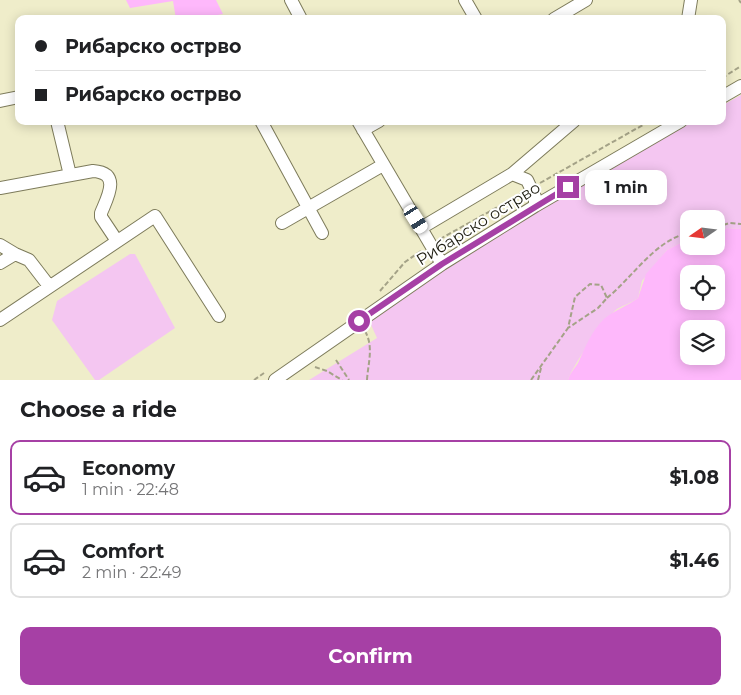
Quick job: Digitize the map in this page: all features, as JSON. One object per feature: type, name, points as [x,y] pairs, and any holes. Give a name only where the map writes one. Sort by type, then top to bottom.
[{"type":"street","points":[[291,0],[299,15]]},
{"type":"street","points":[[465,0],[474,15]]},
{"type":"street","points":[[561,15],[586,0]]},
{"type":"street","points":[[689,15],[691,0]]},
{"type":"street","points":[[726,95],[741,86]]},
{"type":"street","points":[[0,101],[15,98]]},
{"type":"street","points":[[58,125],[70,175]]},
{"type":"street","points":[[263,125],[322,233]]},
{"type":"street","points":[[421,228],[512,174],[569,125]]},
{"type":"street","name":"Рибарско острво","points":[[274,380],[442,264],[535,206],[674,125]]},
{"type":"street","points":[[360,126],[442,264]]},
{"type":"street","points":[[282,223],[383,165]]},
{"type":"street","points":[[0,188],[101,171],[106,175],[111,185],[111,191],[101,217],[117,240]]},
{"type":"street","points":[[512,174],[527,180],[535,197],[535,206]]},
{"type":"street","points":[[0,320],[155,216],[219,316]]},
{"type":"street","points":[[0,245],[29,260],[49,286]]},
{"type":"street","points":[[0,263],[15,254]]},
{"type":"path","points":[[726,75],[741,66]]},
{"type":"path","points":[[725,224],[741,224]]},
{"type":"path","points":[[568,328],[598,308],[663,243],[680,236]]},
{"type":"path","points":[[531,380],[568,328],[575,297],[590,284],[601,285],[607,298]]},
{"type":"path","points":[[359,321],[368,338],[370,353],[368,380]]},
{"type":"path","points":[[336,360],[349,380]]},
{"type":"path","points":[[296,365],[314,367],[342,380]]},
{"type":"path","points":[[538,380],[542,367]]},
{"type":"shaded area","points":[[126,0],[216,0],[223,14],[175,15],[173,1],[130,8]]},
{"type":"shaded area","points":[[741,95],[741,229],[725,229],[725,210],[680,210],[680,243],[667,250],[642,281],[638,298],[617,309],[605,322],[582,353],[568,380],[309,380],[377,338],[367,316],[514,223],[687,125],[726,125],[726,103]]},
{"type":"shaded area","points":[[725,229],[741,229],[741,380],[568,380],[596,328],[608,316],[638,298],[646,274],[667,250],[680,243],[680,255],[725,255]]},
{"type":"shaded area","points":[[130,254],[135,254],[175,328],[99,380],[95,380],[52,320],[57,301]]},
{"type":"route","points":[[359,321],[442,264],[568,187]]}]
